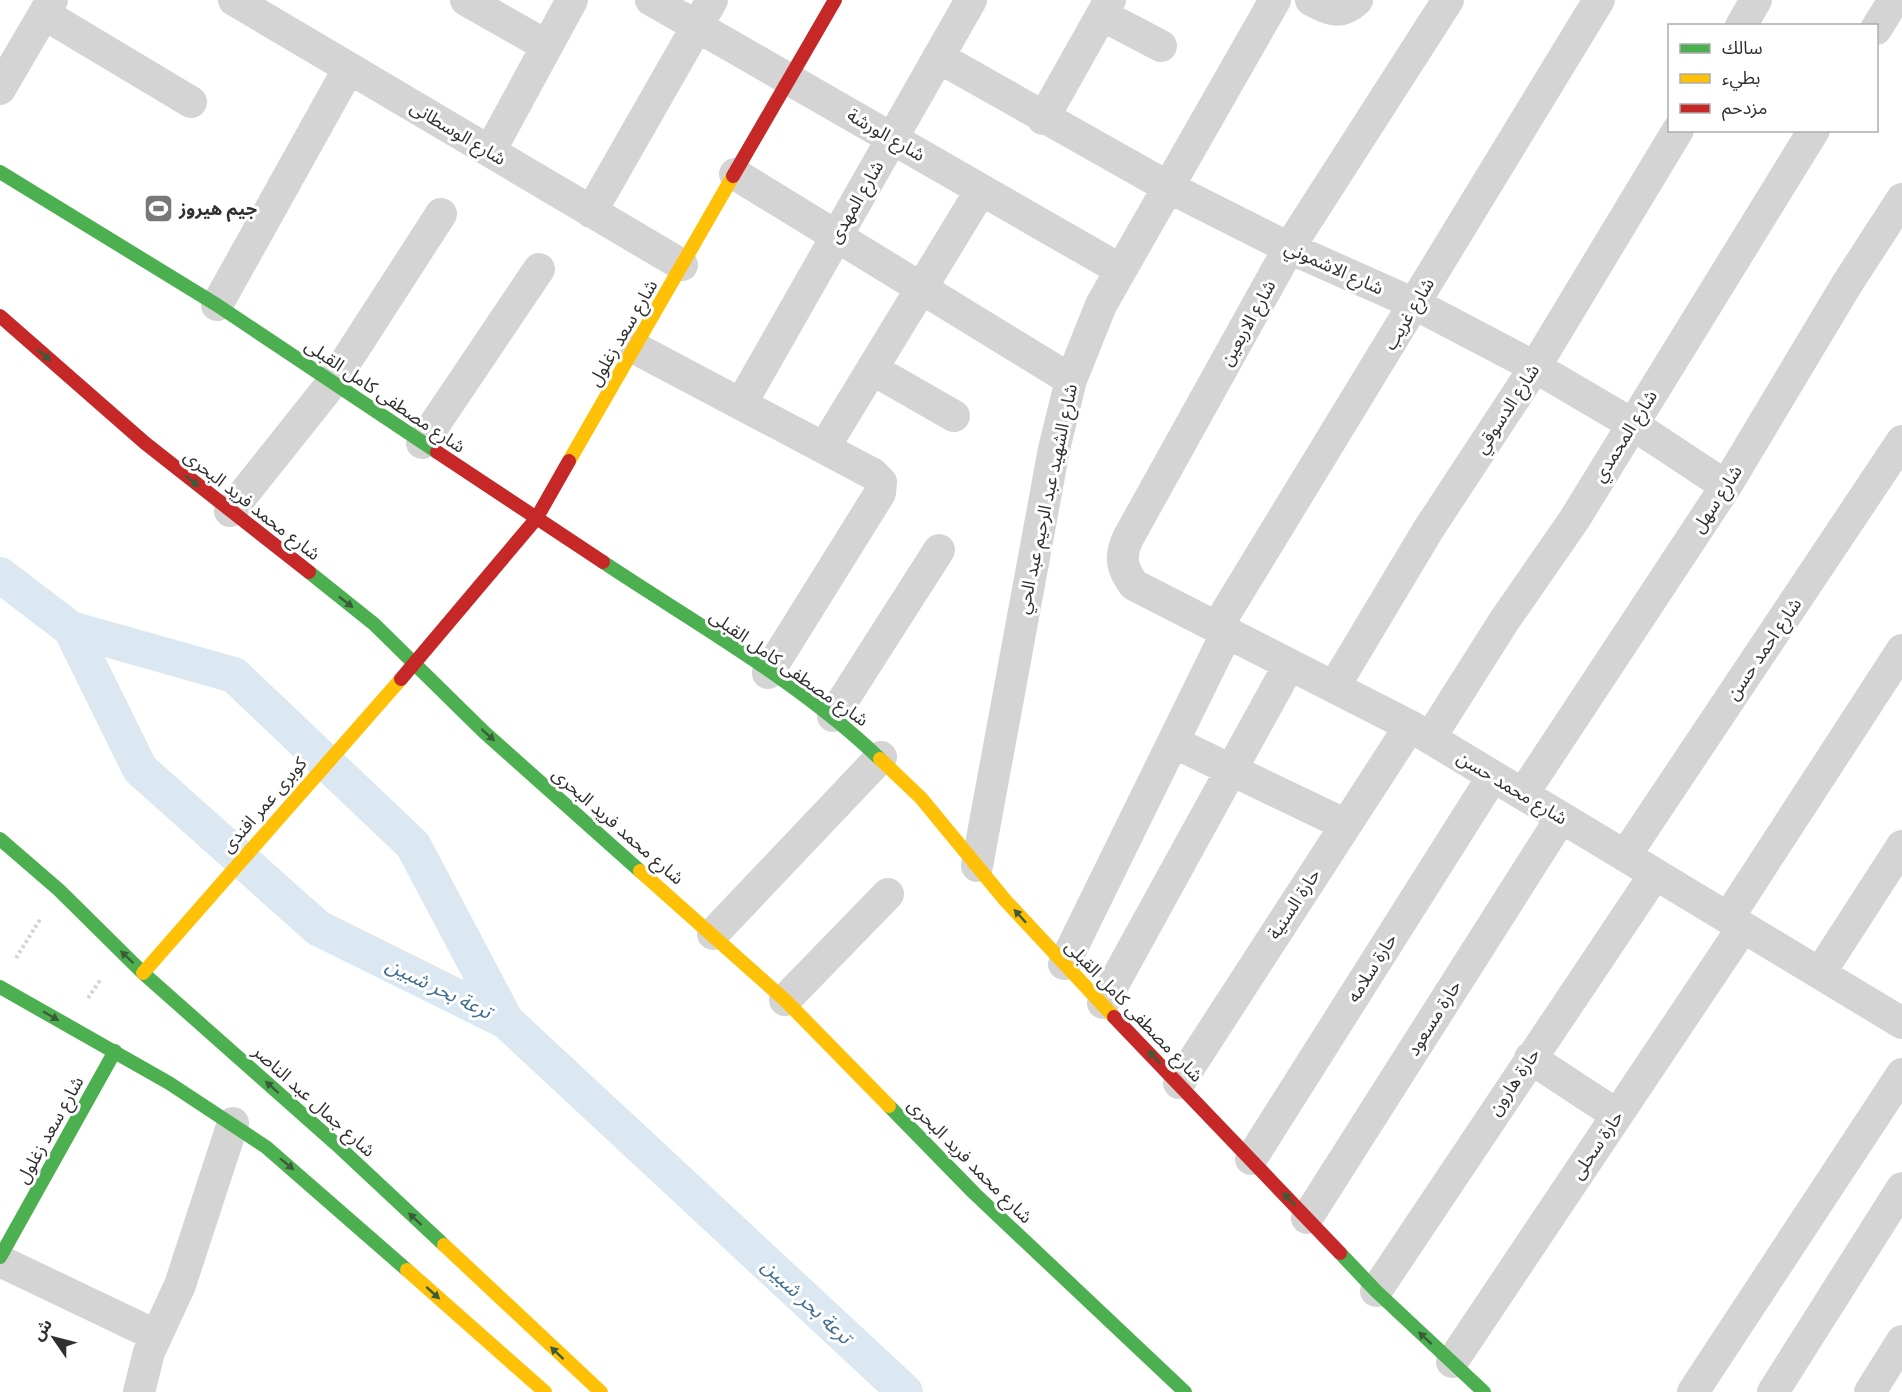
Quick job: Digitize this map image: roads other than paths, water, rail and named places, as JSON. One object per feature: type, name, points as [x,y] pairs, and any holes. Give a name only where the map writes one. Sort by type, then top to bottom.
[{"type":"main road","name":"شارع سعد زغلول","points":[[414,664],[536,519],[835,0]]},
{"type":"main road","name":"شارع مصطفى كامل القبلى","points":[[0,172],[217,304],[833,717],[881,758],[921,798],[977,866],[1064,964],[1376,1291],[1484,1392]]},
{"type":"main road","name":"شارع محمد فريد البحرى","points":[[0,316],[145,443],[374,624],[484,732],[785,1000],[975,1194],[1185,1392]]},
{"type":"main road","name":"كوبرى عمر افندى","points":[[143,973],[414,664]]},
{"type":"main road","name":"شارع جمال عبد الناصر","points":[[0,839],[59,890],[143,973],[336,1144],[601,1392]]},
{"type":"main road","points":[[0,987],[115,1051],[233,1123],[307,1181],[545,1392]]},
{"type":"main road","name":"شارع سعد زغلول","points":[[0,1259],[115,1051]]},
{"type":"street","name":"شارع الوسطانى","points":[[234,0],[682,265]]},
{"type":"street","points":[[466,0],[547,46]]},
{"type":"street","points":[[490,151],[572,0]]},
{"type":"street","name":"شارع الورشة","points":[[651,0],[1121,270]]},
{"type":"street","points":[[591,212],[712,0]]},
{"type":"street","name":"شارع المهدى","points":[[741,404],[971,0]]},
{"type":"street","name":"شارع الشهيد عبد الرحيم عبد الحي","points":[[977,866],[1054,449],[1071,380],[1101,305],[1275,0]]},
{"type":"street","points":[[1311,0],[1336,12],[1346,10],[1357,0]]},
{"type":"street","name":"شارع الاربعين","points":[[1122,563],[1122,550],[1128,538],[1289,248],[1448,0]]},
{"type":"street","name":"شارع غريب","points":[[1064,964],[1173,742],[1222,629],[1599,0]]},
{"type":"street","points":[[1742,24],[1756,0]]},
{"type":"street","points":[[1878,25],[1894,0]]},
{"type":"street","points":[[0,89],[48,7],[191,102]]},
{"type":"street","points":[[1043,119],[1106,7],[1161,46]]},
{"type":"street","name":"شارع الاشموني","points":[[938,57],[1043,119],[1168,187],[1289,248],[1415,304],[1535,367],[1632,424],[1726,486]]},
{"type":"street","points":[[217,304],[349,68]]},
{"type":"street","name":"شارع الدسوقي","points":[[1334,687],[1428,530],[1535,367],[1677,132]]},
{"type":"street","name":"شارع المحمدي","points":[[1420,732],[1504,621],[1574,520],[1813,132]]},
{"type":"street","points":[[735,174],[1071,380]]},
{"type":"street","points":[[824,448],[981,190]]},
{"type":"street","name":"شارع سهل","points":[[1523,794],[1726,486],[1847,284],[1902,199]]},
{"type":"street","points":[[230,511],[332,383],[441,214]]},
{"type":"street","points":[[422,443],[539,269]]},
{"type":"street","points":[[635,348],[878,477],[881,482],[880,493],[768,673]]},
{"type":"street","points":[[872,369],[954,417]]},
{"type":"street","name":"شارع احمد حسن","points":[[1625,856],[1902,441]]},
{"type":"street","points":[[833,717],[939,550]]},
{"type":"street","name":"شارع محمد حسن","points":[[1122,563],[1126,575],[1134,585],[1420,732],[1902,1023]]},
{"type":"street","name":"حارة سحلى","points":[[1452,1362],[1617,1115],[1902,650]]},
{"type":"street","points":[[1103,1003],[1289,665]]},
{"type":"street","name":"حارة السنية","points":[[1179,1083],[1346,825],[1420,732]]},
{"type":"street","points":[[1173,742],[1346,825]]},
{"type":"street","points":[[713,934],[881,758]]},
{"type":"street","name":"حارة سلامه","points":[[1251,1159],[1493,776]]},
{"type":"street","name":"حارة مسعود","points":[[1307,1218],[1561,818]]},
{"type":"street","points":[[1820,973],[1902,846]]},
{"type":"street","name":"حارة هارون","points":[[1376,1291],[1655,874]]},
{"type":"street","points":[[785,1000],[888,894]]},
{"type":"street","points":[[1530,1058],[1617,1115]]},
{"type":"street","points":[[1693,1392],[1902,1074]]},
{"type":"street","points":[[139,1392],[155,1335],[180,1285],[233,1123]]},
{"type":"street","points":[[1773,1392],[1902,1188]]},
{"type":"street","points":[[0,1259],[155,1335]]},
{"type":"street","points":[[1870,1392],[1902,1341]]},
{"type":"waterway","name":"ترعة بحر شبين","points":[[0,575],[71,629],[140,769],[318,928],[506,1021],[905,1392]]},
{"type":"waterway","points":[[71,629],[234,675],[413,845],[506,1021]]},
{"type":"place","name":"جيم هيروز","points":[[158,209]]}]
